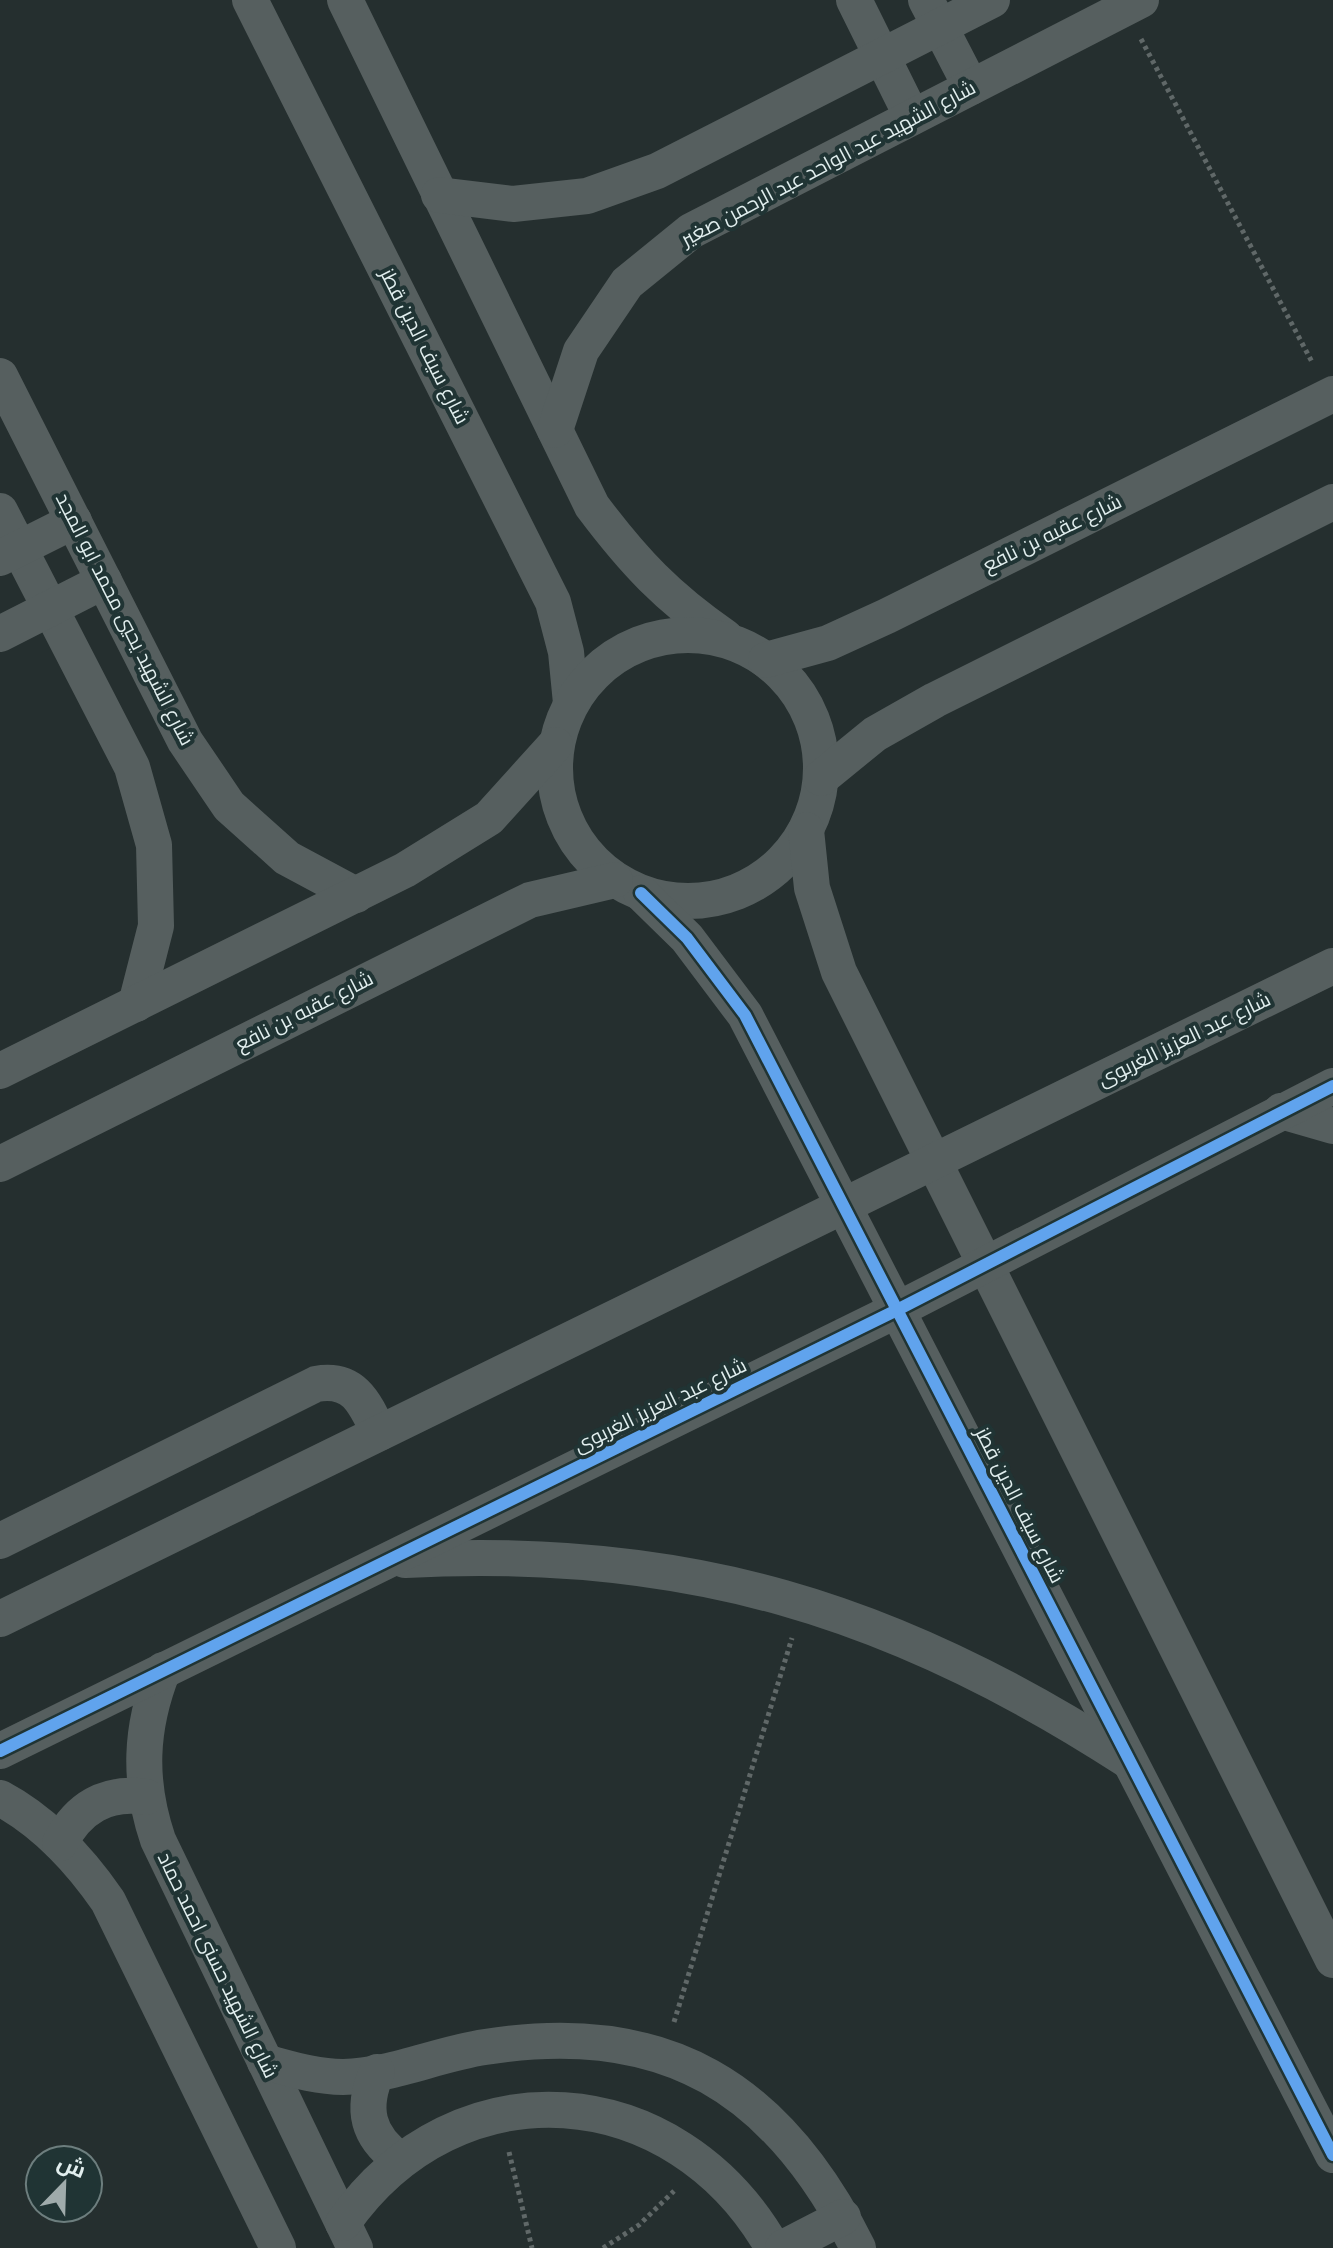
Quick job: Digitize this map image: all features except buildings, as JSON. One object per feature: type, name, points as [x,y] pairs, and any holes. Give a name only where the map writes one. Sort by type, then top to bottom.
[{"type":"street","name":"شارع سيف الدين قطز","points":[[250,0],[553,602],[566,652],[571,703]]},
{"type":"street","points":[[345,0],[592,506],[632,559],[678,605],[733,643],[766,660],[798,693],[817,733],[821,778],[816,805],[806,830],[783,861],[753,884],[717,898],[678,901],[628,887],[578,844],[557,797],[555,745]]},
{"type":"street","points":[[854,0],[912,117]]},
{"type":"street","points":[[439,195],[513,204],[587,196],[657,171],[882,56],[933,13],[992,0]]},
{"type":"street","name":"شارع الشهيد عبد الواحد عبد الرحمن صغير","points":[[555,430],[581,351],[627,283],[691,231],[1133,4]]},
{"type":"street","points":[[933,13],[971,87]]},
{"type":"street","name":"شارع الشهيد يحيي محمد ابو المجد","points":[[0,376],[185,741],[229,806],[287,858],[356,895]]},
{"type":"street","name":"شارع عقبه بن نافع","points":[[766,660],[828,643],[887,616],[1331,394]]},
{"type":"street","points":[[821,778],[875,734],[935,700],[1333,502]]},
{"type":"street","points":[[0,511],[10,553],[50,608],[132,767],[154,845],[156,926],[136,1004]]},
{"type":"street","points":[[10,553],[74,521]]},
{"type":"street","points":[[0,634],[104,581]]},
{"type":"street","points":[[0,1071],[405,870],[489,818],[555,745],[571,703],[600,666],[640,643],[687,634],[733,643]]},
{"type":"street","points":[[806,830],[812,888],[828,945],[1333,1960]]},
{"type":"street","name":"شارع سيف الدين قطز","points":[[628,887],[694,947],[745,1015],[1333,2155]]},
{"type":"street","name":"شارع عقبه بن نافع","points":[[0,1164],[530,900],[628,887]]},
{"type":"street","name":"شارع عبد العزيز الغربوى","points":[[0,1619],[1333,966]]},
{"type":"street","name":"شارع عبد العزيز الغربوى","points":[[0,1751],[986,1266],[1333,1086]]},
{"type":"street","points":[[1281,1111],[1333,1126]]},
{"type":"street","points":[[0,1541],[316,1384],[329,1382],[354,1390],[364,1399],[379,1433]]},
{"type":"street","points":[[387,1561],[471,1557],[555,1559],[639,1567],[721,1581],[802,1602],[889,1632],[973,1669],[1053,1712],[1130,1762]]},
{"type":"street","name":"شارع الشهيد حسنى احمد حماد","points":[[163,1670],[145,1725],[142,1754],[146,1797],[158,1840],[349,2235]]},
{"type":"street","points":[[60,1843],[80,1814],[94,1804],[128,1795],[146,1797]]},
{"type":"street","points":[[0,1798],[60,1843],[108,1901],[278,2248]]},
{"type":"street","points":[[265,2062],[324,2076],[377,2072],[482,2047],[552,2040],[627,2046],[663,2055],[715,2078],[773,2123],[813,2171],[850,2233],[783,2248]]},
{"type":"street","points":[[377,2072],[368,2100],[371,2130],[383,2147],[399,2159]]},
{"type":"street","points":[[349,2235],[362,2196],[399,2159],[438,2135],[500,2114],[534,2109],[604,2115],[638,2125],[699,2159],[743,2201],[773,2248]]},
{"type":"path","points":[[1133,4],[1331,394]]},
{"type":"path","points":[[663,2055],[802,1602]]},
{"type":"path","points":[[500,2114],[532,2248]]},
{"type":"path","points":[[603,2248],[662,2205],[699,2159]]},
{"type":"cycle path","points":[[641,893],[687,938],[745,1015],[1333,2155]]},
{"type":"cycle path","points":[[0,1751],[897,1310],[1333,1086]]}]
